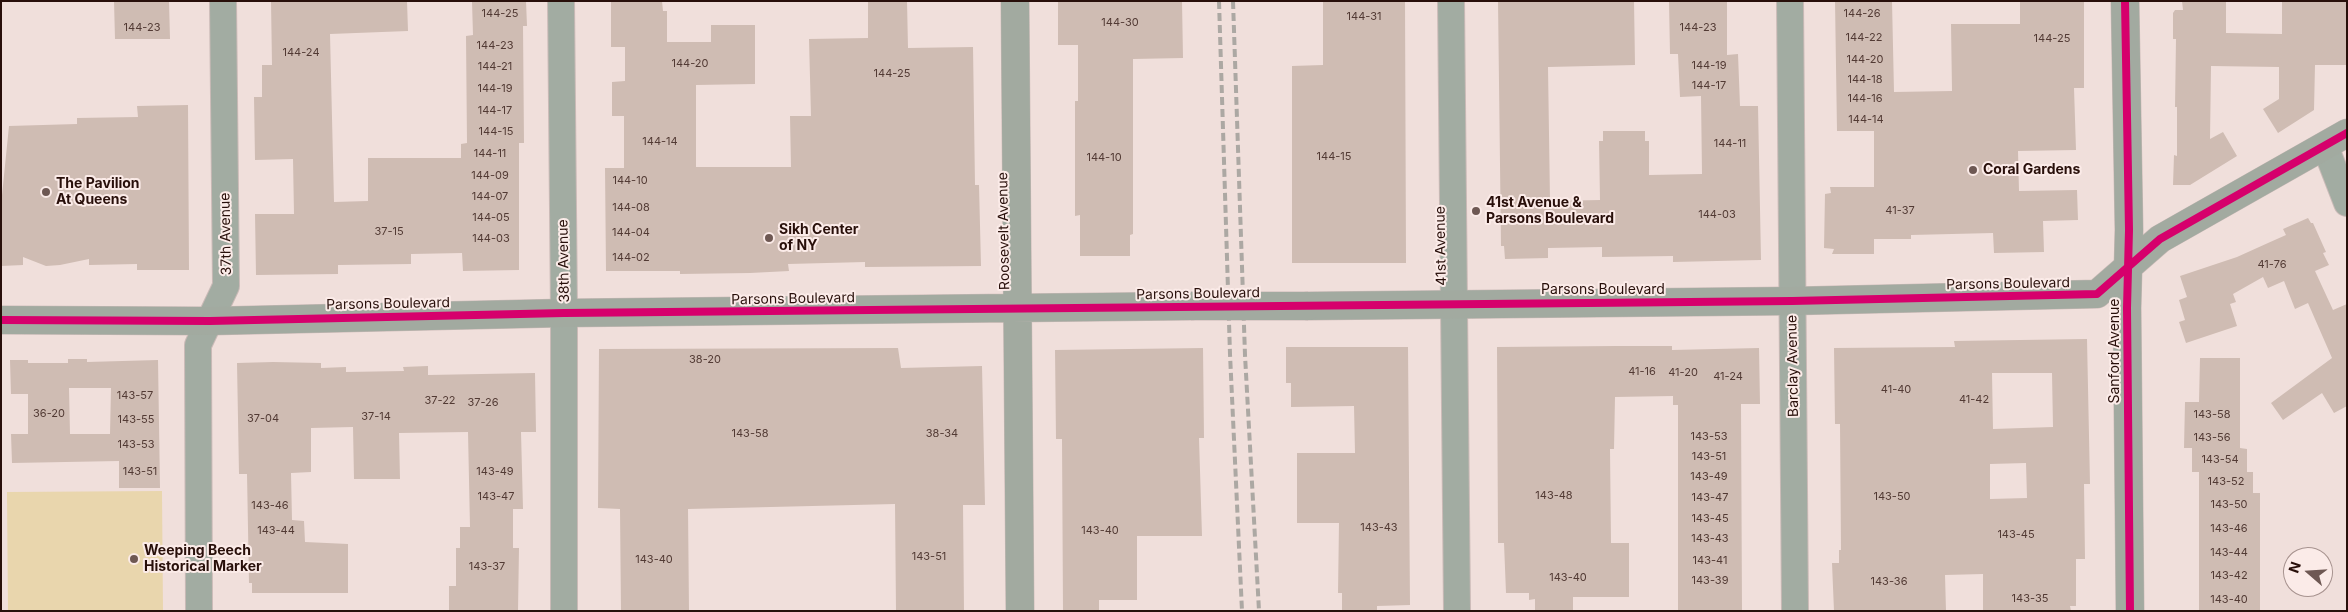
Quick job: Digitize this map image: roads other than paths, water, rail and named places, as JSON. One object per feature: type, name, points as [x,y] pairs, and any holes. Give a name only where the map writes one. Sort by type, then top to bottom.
[{"type":"street","name":"37th Avenue","points":[[199,611],[198,345],[226,286],[223,1]]},
{"type":"street","name":"38th Avenue","points":[[561,1],[564,611]]},
{"type":"street","name":"Roosevelt Avenue","points":[[1015,1],[1020,611]]},
{"type":"street","name":"41st Avenue","points":[[1451,1],[1457,611]]},
{"type":"street","name":"Barclay Avenue","points":[[1790,1],[1795,611]]},
{"type":"street","name":"Sanford Avenue","points":[[2124,1],[2130,611]]},
{"type":"street","name":"Parsons Boulevard","points":[[1,320],[210,321],[564,313],[1792,301],[2097,294],[2160,239],[2336,139]]},
{"type":"street","points":[[2336,139],[2347,203]]},
{"type":"railway","points":[[1219,1],[1230,354],[1242,611]]},
{"type":"railway","points":[[1233,1],[1245,355],[1259,611]]},
{"type":"place","name":"Coral Gardens","points":[[1973,170]]},
{"type":"place","name":"The Pavilion At Queens","points":[[46,192]]},
{"type":"place","name":"41st Avenue & Parsons Boulevard","points":[[1476,211]]},
{"type":"place","name":"Sikh Center of NY","points":[[769,238]]},
{"type":"place","name":"Weeping Beech Historical Marker","points":[[134,559]]}]
